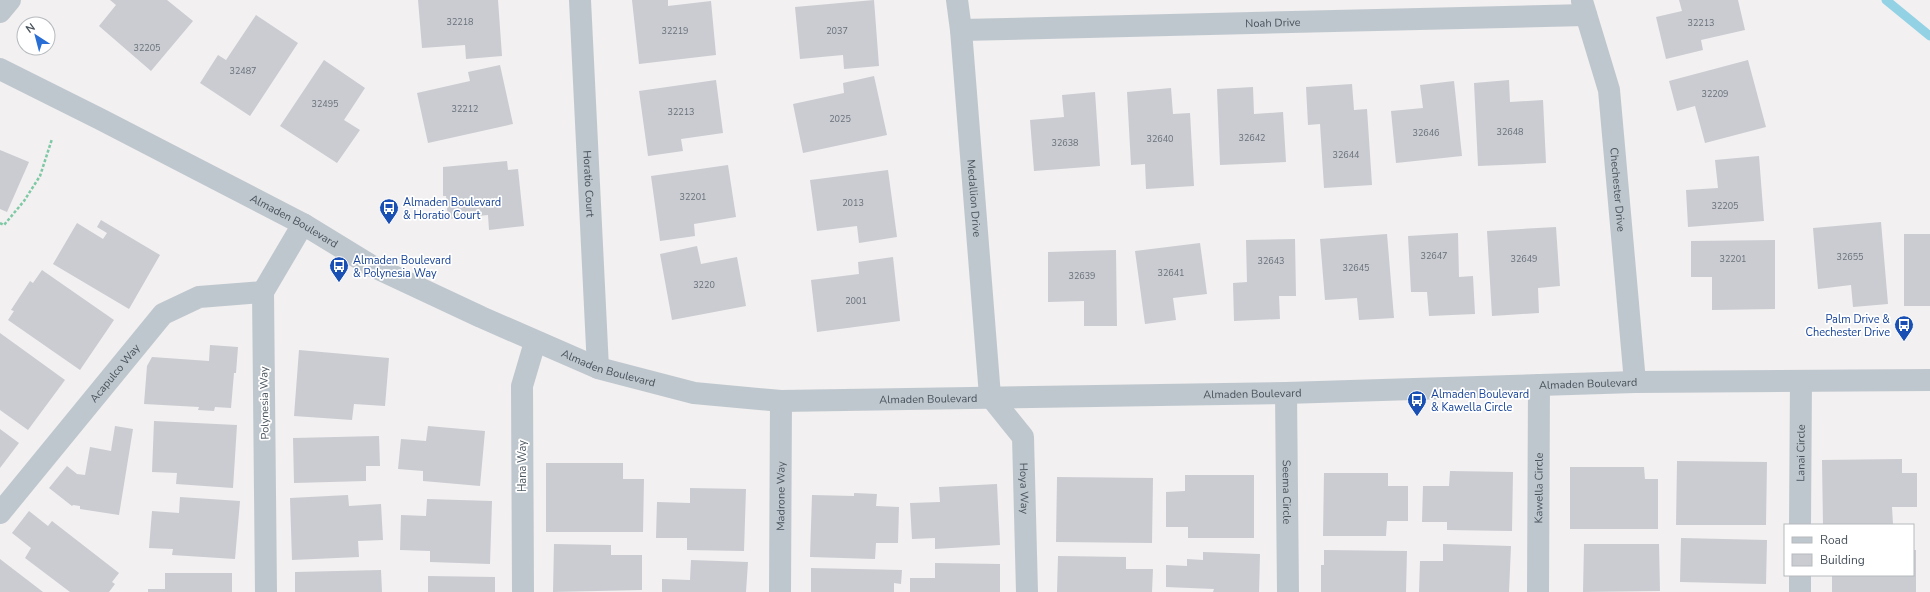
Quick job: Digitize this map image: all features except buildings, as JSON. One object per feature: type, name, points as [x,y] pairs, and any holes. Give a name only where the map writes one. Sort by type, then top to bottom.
[{"type":"street","points":[[0,12],[10,0]]},
{"type":"street","name":"Horatio Court","points":[[580,0],[598,368]]},
{"type":"street","name":"Medallion Drive","points":[[957,0],[961,30],[990,396]]},
{"type":"street","name":"Noah Drive","points":[[961,30],[1584,8]]},
{"type":"street","name":"Chechester Drive","points":[[1584,8],[1609,90],[1635,382]]},
{"type":"street","name":"Almaden Boulevard","points":[[0,70],[100,119],[303,224],[370,264],[535,342],[598,368],[694,393],[781,401],[990,396],[1286,393],[1635,382],[1930,380]]},
{"type":"street","points":[[263,292],[303,224]]},
{"type":"street","name":"Acapulco Way","points":[[0,513],[163,314],[199,297],[263,292]]},
{"type":"street","name":"Polynesia Way","points":[[263,292],[266,592]]},
{"type":"street","name":"Hana Way","points":[[523,592],[522,386],[535,342]]},
{"type":"street","name":"Lanai Circle","points":[[1800,524],[1801,382]]},
{"type":"street","name":"Kawella Circle","points":[[1538,592],[1540,385]]},
{"type":"street","name":"Seema Circle","points":[[1286,393],[1288,592]]},
{"type":"street","name":"Hoya Way","points":[[990,396],[1023,437],[1028,592]]},
{"type":"street","name":"Madrone Way","points":[[780,592],[781,401]]},
{"type":"street","points":[[1800,576],[1800,592]]},
{"type":"path","points":[[0,223],[4,225],[24,201],[40,176],[52,139]]},
{"type":"waterway","points":[[1886,0],[1930,36]]},
{"type":"place","name":"Almaden Boulevard & Horatio Court","points":[[389,225]]},
{"type":"place","name":"Almaden Boulevard & Polynesia Way","points":[[339,283]]},
{"type":"place","name":"Palm Drive & Chechester Drive","points":[[1904,342]]},
{"type":"place","name":"Almaden Boulevard & Kawella Circle","points":[[1417,417]]}]
